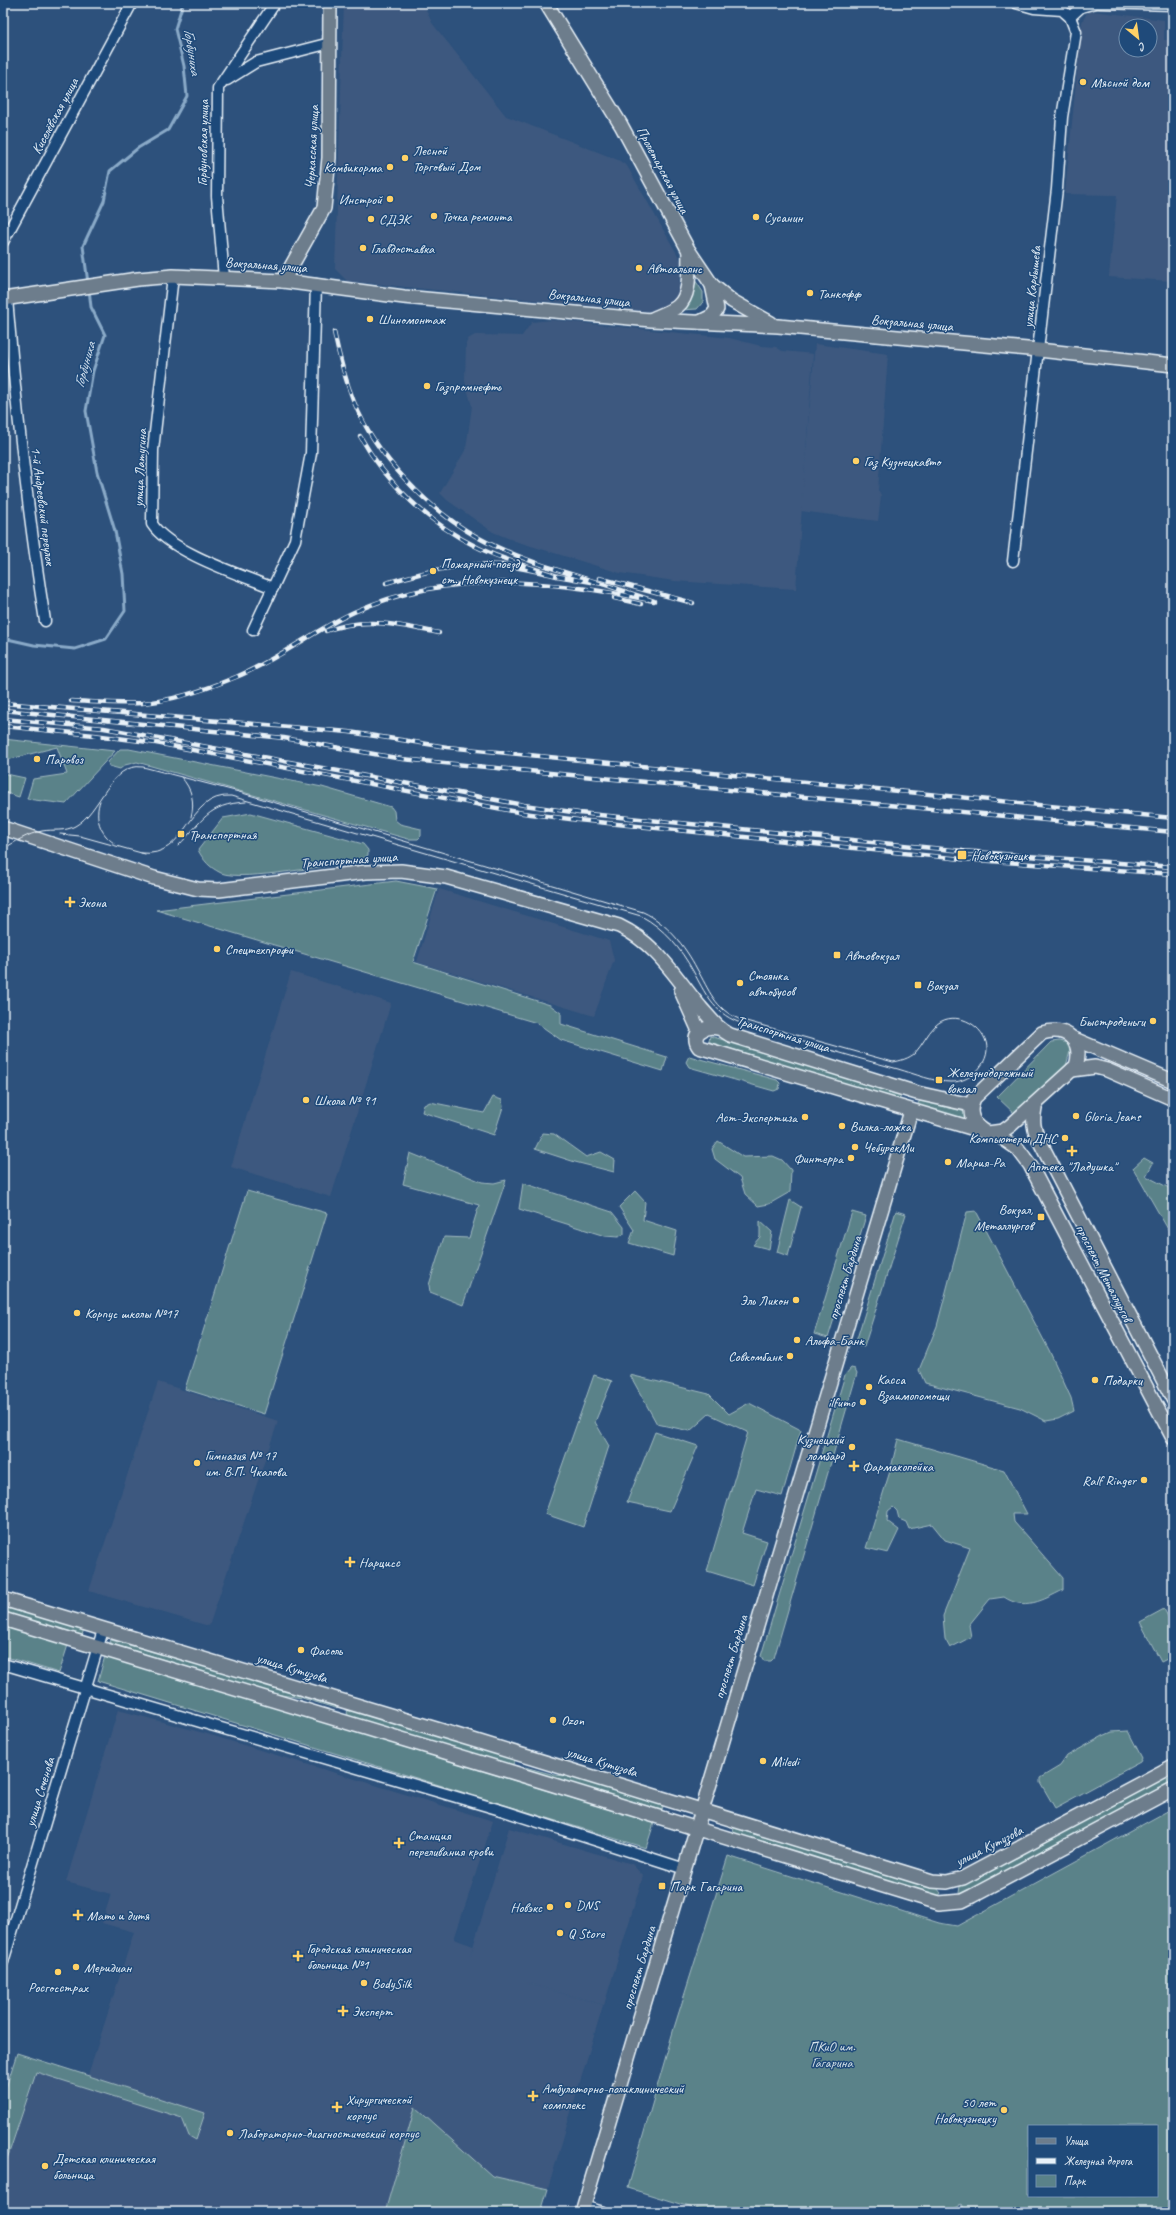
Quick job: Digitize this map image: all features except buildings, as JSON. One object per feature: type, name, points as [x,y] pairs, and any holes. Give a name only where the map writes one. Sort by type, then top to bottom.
[{"type":"main road","name":"Черкасская улица","points":[[283,281],[324,208],[329,158],[330,3]]},
{"type":"main road","name":"Пролетарская улица","points":[[546,3],[621,125],[689,251],[712,285],[750,312],[778,326]]},
{"type":"main road","points":[[651,320],[678,306],[684,296],[688,284],[689,251]]},
{"type":"main road","name":"Вокзальная улица","points":[[5,299],[76,287],[173,276],[283,281],[316,284],[404,297],[651,320],[778,326],[1039,350],[1173,365]]},
{"type":"main road","points":[[700,322],[712,316],[717,309],[712,285]]},
{"type":"main road","name":"Транспортная улица","points":[[3,828],[154,878],[198,889],[219,890],[383,871],[446,877],[619,926],[635,934],[653,948],[668,964],[717,1028],[730,1035],[917,1093],[971,1105]]},
{"type":"main road","points":[[3,837],[21,834]]},
{"type":"main road","name":"Транспортная улица","points":[[668,964],[698,1038]]},
{"type":"main road","points":[[717,1028],[704,1028],[698,1038],[705,1050],[991,1133],[1002,1131],[1036,1104],[1076,1066],[1078,1047],[1072,1038]]},
{"type":"main road","points":[[971,1105],[974,1098],[1042,1033],[1052,1030],[1061,1031],[1072,1038],[1173,1081]]},
{"type":"main road","points":[[1072,1070],[1095,1067],[1107,1070],[1173,1099]]},
{"type":"main road","name":"проспект Бардина","points":[[583,2209],[911,1111],[908,1102],[917,1093]]},
{"type":"main road","name":"проспект Металлургов","points":[[1036,1104],[1033,1116],[1033,1127],[1038,1138],[1173,1399]]},
{"type":"main road","name":"проспект Металлургов","points":[[971,1105],[972,1120],[978,1128],[991,1133],[1018,1149],[1030,1165],[1173,1438]]},
{"type":"main road","name":"улица Кутузова","points":[[3,1599],[932,1881],[947,1882],[963,1878],[1173,1766]]},
{"type":"main road","points":[[3,1619],[697,1828],[929,1901],[947,1904],[972,1896],[1173,1789]]},
{"type":"street","name":"Киселёвская улица","points":[[3,242],[132,3]]},
{"type":"street","name":"Горбуновская улица","points":[[224,278],[217,196],[218,88],[275,3]]},
{"type":"street","points":[[1016,3],[1034,8],[1062,10],[1070,17],[1081,7],[1096,3]]},
{"type":"street","points":[[1099,3],[1168,4]]},
{"type":"street","name":"улица Карбышева","points":[[1013,561],[1057,189],[1062,117],[1076,32],[1070,17]]},
{"type":"street","points":[[218,88],[232,74],[256,62],[330,43]]},
{"type":"street","name":"улица Латугина","points":[[173,276],[153,450],[152,524],[157,532],[167,540],[202,559],[273,588]]},
{"type":"street","points":[[253,630],[295,540],[311,453],[316,284]]},
{"type":"street","name":"1-й Андреевский переулок","points":[[5,299],[30,520],[45,622]]},
{"type":"street","name":"улица Сеченова","points":[[3,1962],[103,1630]]},
{"type":"street","points":[[3,1664],[497,1809],[685,1869]]},
{"type":"street","points":[[583,2209],[603,2212]]},
{"type":"shaded area","points":[[344,3],[423,3],[432,23],[506,116],[618,160],[627,166],[681,261],[678,297],[673,303],[655,312],[347,281],[335,269]]},
{"type":"shaded area","points":[[1092,11],[1148,18],[1118,18],[1118,58],[1158,58],[1158,19],[1164,20],[1164,40],[1173,40],[1173,281],[1109,277],[1117,195],[1065,194],[1082,22],[1087,13]]},
{"type":"shaded area","points":[[552,320],[729,338],[761,346],[776,347],[782,351],[813,354],[796,589],[675,581],[620,573],[515,541],[493,532],[447,500],[440,493],[466,449],[472,406],[465,381],[466,344],[468,339],[475,335],[522,336],[532,322]]},
{"type":"shaded area","points":[[815,344],[888,354],[878,490],[881,495],[878,521],[801,511]]},
{"type":"shaded area","points":[[439,889],[609,941],[614,960],[594,1016],[417,962]]},
{"type":"shaded area","name":"Школа № 91","points":[[291,972],[391,1003],[331,1197],[231,1167]]},
{"type":"shaded area","name":"Гимназия № 17 им. В.П. Чкалова","points":[[158,1382],[278,1421],[209,1626],[89,1591]]},
{"type":"shaded area","name":"Городская клиническая больница №1","points":[[118,1710],[207,1734],[493,1821],[454,1939],[473,1946],[470,1957],[509,1828],[632,1864],[643,1876],[604,2005],[516,1980],[603,2005],[541,2212],[3,2212],[3,2097],[17,2053],[88,2075],[134,1932],[102,1923],[111,1894],[66,1882]]},
{"type":"green space","points":[[695,280],[703,292],[703,302],[697,309],[681,310]]},
{"type":"green space","points":[[3,739],[115,751],[66,804],[27,799],[33,779],[67,774],[57,747],[3,761]]},
{"type":"green space","points":[[120,749],[129,749],[322,787],[391,807],[394,811],[395,820],[400,824],[421,829],[421,836],[418,839],[408,839],[137,762],[125,765],[120,769],[109,766],[108,762]]},
{"type":"green space","points":[[3,766],[6,774],[25,778],[19,797],[3,792]]},
{"type":"green space","points":[[251,813],[363,844],[368,850],[368,855],[362,860],[268,874],[232,875],[217,871],[207,863],[198,850],[223,818]]},
{"type":"green space","points":[[396,881],[437,889],[413,962],[550,1005],[561,1013],[561,1024],[667,1057],[663,1071],[561,1040],[537,1023],[156,910]]},
{"type":"green space","points":[[710,1036],[898,1091],[901,1097],[896,1100],[712,1043],[709,1041]]},
{"type":"green space","points":[[1060,1041],[1067,1043],[1070,1051],[1066,1066],[1016,1115],[997,1097],[1051,1042]]},
{"type":"green space","points":[[689,1056],[777,1080],[780,1083],[779,1089],[774,1091],[689,1067],[686,1062]]},
{"type":"green space","points":[[493,1097],[502,1100],[503,1107],[494,1135],[422,1112],[424,1105],[430,1102],[484,1113]]},
{"type":"green space","points":[[920,1100],[965,1112],[968,1118],[966,1120],[920,1107],[918,1104]]},
{"type":"green space","points":[[543,1133],[554,1134],[586,1157],[601,1152],[615,1160],[614,1172],[575,1162],[535,1149]]},
{"type":"green space","points":[[718,1141],[743,1157],[773,1156],[782,1160],[791,1170],[790,1192],[769,1204],[758,1206],[745,1194],[740,1178],[715,1159],[712,1149]]},
{"type":"green space","points":[[410,1153],[482,1182],[494,1183],[506,1180],[463,1305],[430,1292],[429,1285],[444,1237],[469,1238],[479,1205],[403,1184]]},
{"type":"green space","points":[[1144,1158],[1153,1163],[1146,1176],[1173,1190],[1173,1238],[1133,1168]]},
{"type":"green space","points":[[523,1183],[612,1212],[624,1227],[624,1234],[618,1237],[605,1236],[519,1209]]},
{"type":"green space","points":[[247,1191],[327,1213],[264,1414],[185,1389]]},
{"type":"green space","points":[[635,1191],[645,1202],[643,1220],[677,1231],[673,1256],[629,1243],[634,1230],[619,1207]]},
{"type":"green space","points":[[790,1200],[801,1207],[788,1256],[777,1252]]},
{"type":"green space","points":[[896,1211],[906,1214],[864,1347],[855,1345]]},
{"type":"green space","points":[[976,1211],[1049,1350],[1071,1398],[1074,1411],[1058,1419],[1046,1421],[1020,1408],[925,1383],[919,1370],[937,1326],[967,1212]]},
{"type":"green space","points":[[852,1212],[866,1216],[828,1338],[814,1334]]},
{"type":"green space","points":[[760,1221],[772,1232],[769,1249],[753,1245],[760,1237]]},
{"type":"green space","points":[[851,1368],[855,1369],[857,1373],[774,1658],[771,1661],[764,1661],[761,1656],[845,1375]]},
{"type":"green space","points":[[594,1375],[612,1381],[595,1422],[609,1446],[583,1527],[545,1514]]},
{"type":"green space","points":[[630,1375],[709,1394],[729,1414],[749,1403],[801,1430],[782,1496],[756,1489],[742,1533],[767,1541],[753,1585],[707,1571],[748,1432],[709,1414],[690,1431],[657,1424]]},
{"type":"green space","points":[[655,1432],[698,1446],[670,1511],[627,1502]]},
{"type":"green space","points":[[898,1439],[1004,1470],[1027,1514],[1013,1514],[1014,1522],[1063,1578],[1063,1590],[1041,1600],[1027,1604],[1012,1601],[1004,1597],[990,1599],[969,1625],[971,1637],[950,1648],[945,1639],[943,1616],[970,1548],[945,1540],[932,1524],[909,1529],[906,1522],[899,1519],[897,1511],[893,1507],[888,1511],[887,1521],[899,1530],[888,1553],[866,1548],[891,1468]]},
{"type":"green space","points":[[3,1603],[84,1629],[82,1635],[3,1612]]},
{"type":"green space","points":[[1164,1609],[1173,1626],[1173,1656],[1161,1662],[1140,1622]]},
{"type":"green space","points":[[3,1626],[68,1645],[59,1673],[3,1656]]},
{"type":"green space","points":[[111,1640],[339,1705],[339,1707],[335,1708],[302,1698],[274,1694],[110,1643],[109,1641]]},
{"type":"green space","points":[[105,1656],[654,1823],[646,1848],[98,1681]]},
{"type":"green space","points":[[349,1708],[514,1758],[514,1763],[510,1766],[349,1717],[347,1713]]},
{"type":"green space","points":[[1128,1731],[1142,1758],[1140,1762],[1055,1808],[1040,1782],[1040,1778],[1060,1766],[1067,1756],[1103,1736],[1112,1732]]},
{"type":"green space","points":[[525,1767],[555,1775],[575,1777],[664,1803],[662,1810],[523,1769]]},
{"type":"green space","points":[[1173,1772],[1173,1783],[961,1895],[959,1893],[960,1886]]},
{"type":"green space","name":"ПКиО им. Гагарина","points":[[1173,1808],[1173,2212],[965,2212],[961,2204],[946,2212],[706,2212],[628,2188],[674,2028],[728,1856],[939,1923],[957,1926]]},
{"type":"green space","points":[[734,1828],[937,1888],[941,1893],[938,1897],[732,1835]]},
{"type":"green space","points":[[17,2053],[205,2113],[196,2140],[189,2136],[182,2118],[36,2072],[3,2171],[3,2097]]},
{"type":"green space","points":[[415,2107],[492,2176],[548,2189],[541,2212],[385,2212]]},
{"type":"waterway","name":"Горбуниха","points":[[88,283],[83,246],[104,201],[110,171],[138,148],[168,130],[187,96],[184,66],[175,29],[183,3]]},
{"type":"waterway","name":"Горбуниха","points":[[3,638],[34,645],[75,649],[106,639],[125,611],[123,574],[115,531],[97,472],[86,411],[93,371],[105,335],[91,307],[89,289]]},
{"type":"tram line","points":[[3,849],[21,838],[37,832],[67,829],[75,826],[92,810],[106,789],[122,772],[132,768],[143,767],[239,792],[643,912],[660,922],[674,936],[687,952],[718,1004],[724,1010],[739,1019],[893,1062],[913,1055],[932,1029],[941,1021],[956,1018],[970,1023],[981,1033],[985,1039],[987,1047],[986,1055],[979,1069],[966,1079],[945,1082],[738,1022],[729,1018],[716,1007],[706,994],[677,947],[664,933],[641,916],[231,796],[216,798],[205,804],[195,814],[179,837],[169,846],[157,852],[141,853]]},
{"type":"tram line","points":[[181,777],[188,786],[192,796],[193,806],[191,817]]},
{"type":"tram line","points":[[100,801],[98,807],[98,819],[105,835],[114,843]]},
{"type":"tram line","points":[[178,846],[200,822],[214,810],[233,803],[246,802]]},
{"type":"tram line","points":[[60,834],[80,836],[145,854]]},
{"type":"railway","points":[[334,332],[340,359],[354,402],[376,442],[406,480],[441,513],[479,538],[524,558],[603,584],[557,576]]},
{"type":"railway","points":[[360,436],[371,454],[396,486],[426,515],[443,527],[479,548],[517,563],[557,576],[523,568],[487,564],[458,566],[386,583]]},
{"type":"railway","points":[[599,578],[693,603]]},
{"type":"railway","points":[[71,701],[142,703],[166,700],[190,694],[251,670],[354,612],[390,598],[427,589],[465,584],[502,582],[541,584],[579,588],[654,601],[603,584]]},
{"type":"railway","points":[[614,598],[641,604]]},
{"type":"railway","points":[[326,631],[340,626],[382,623],[439,633]]},
{"type":"railway","points":[[3,703],[349,732],[447,747],[1173,818]]},
{"type":"railway","points":[[3,710],[284,738],[402,759],[1173,832]]},
{"type":"railway","points":[[3,719],[104,728],[524,805],[579,813],[963,851],[1173,867]]},
{"type":"railway","points":[[3,726],[156,743],[523,813],[578,820],[962,859],[1173,874]]},
{"type":"place","name":"Мясной дом","points":[[1083,82]]},
{"type":"place","name":"Лесной Торговый Дом","points":[[405,158]]},
{"type":"place","name":"Комбикорма","points":[[390,167]]},
{"type":"place","name":"Инстрой","points":[[390,199]]},
{"type":"place","name":"Точка ремонта","points":[[434,216]]},
{"type":"place","name":"Сусанин","points":[[756,217]]},
{"type":"place","name":"СДЭК","points":[[371,219]]},
{"type":"place","name":"Главдоставка","points":[[363,248]]},
{"type":"place","name":"Автоальянс","points":[[639,268]]},
{"type":"place","name":"Танкофф","points":[[810,293]]},
{"type":"place","name":"Шиномонтаж","points":[[370,319]]},
{"type":"place","name":"Газпромнефть","points":[[427,386]]},
{"type":"place","name":"Газ Кузнецкавто","points":[[856,461]]},
{"type":"place","name":"Пожарный поезд ст. Новокузнецк","points":[[433,571]]},
{"type":"place","name":"Паровоз","points":[[37,759]]},
{"type":"place","name":"Транспортная","points":[[181,834]]},
{"type":"place","name":"Новокузнецк","points":[[962,855]]},
{"type":"place","name":"Экона","points":[[70,902]]},
{"type":"place","name":"Спецтехпрофи","points":[[217,949]]},
{"type":"place","name":"Автовокзал","points":[[837,955]]},
{"type":"place","name":"Стоянка автобусов","points":[[740,983]]},
{"type":"place","name":"Вокзал","points":[[918,985]]},
{"type":"place","name":"Быстроденьги","points":[[1153,1021]]},
{"type":"place","name":"Железнодорожный вокзал","points":[[939,1080]]},
{"type":"place","name":"Школа № 91","points":[[306,1100]]},
{"type":"place","name":"Gloria Jeans","points":[[1076,1116]]},
{"type":"place","name":"Аст-Экспертиза","points":[[805,1117]]},
{"type":"place","name":"Вилка-ложка","points":[[842,1126]]},
{"type":"place","name":"Компьютеры ДНС","points":[[1065,1138]]},
{"type":"place","name":"ЧебурекМи","points":[[855,1147]]},
{"type":"place","name":"Аптека \"Ладушка\"","points":[[1072,1151]]},
{"type":"place","name":"Финтерра","points":[[851,1158]]},
{"type":"place","name":"Мария-Ра","points":[[948,1162]]},
{"type":"place","name":"Вокзал, Металлургов","points":[[1041,1217]]},
{"type":"place","name":"Эль Ликон","points":[[796,1300]]},
{"type":"place","name":"Корпус школы №17","points":[[77,1313]]},
{"type":"place","name":"Альфа-Банк","points":[[797,1340]]},
{"type":"place","name":"Совкомбанк","points":[[790,1356]]},
{"type":"place","name":"Подарки","points":[[1095,1380]]},
{"type":"place","name":"Касса Взаимопомощи","points":[[869,1387]]},
{"type":"place","name":"ilfumo","points":[[863,1402]]},
{"type":"place","name":"Кузнецкий ломбард","points":[[852,1447]]},
{"type":"place","name":"Гимназия № 17 им. В.П. Чкалова","points":[[197,1463]]},
{"type":"place","name":"Фармакопейка","points":[[854,1466]]},
{"type":"place","name":"Ralf Ringer","points":[[1144,1480]]},
{"type":"place","name":"Нарцисс","points":[[350,1562]]},
{"type":"place","name":"Фасоль","points":[[301,1650]]},
{"type":"place","name":"Ozon","points":[[553,1720]]},
{"type":"place","name":"Miledi","points":[[763,1761]]},
{"type":"place","name":"Станция переливания крови","points":[[399,1843]]},
{"type":"place","name":"Парк Гагарина","points":[[662,1886]]},
{"type":"place","name":"DNS","points":[[568,1905]]},
{"type":"place","name":"Новэкс","points":[[550,1907]]},
{"type":"place","name":"Мать и дитя","points":[[78,1915]]},
{"type":"place","name":"Q Store","points":[[560,1933]]},
{"type":"place","name":"Городская клиническая больница №1","points":[[298,1956]]},
{"type":"place","name":"Меридиан","points":[[76,1967]]},
{"type":"place","name":"Росгосстрах","points":[[58,1972]]},
{"type":"place","name":"BodySilk","points":[[364,1983]]},
{"type":"place","name":"Эксперт","points":[[343,2011]]},
{"type":"place","name":"Амбулаторно-поликлинический комплекс","points":[[533,2096]]},
{"type":"place","name":"Хирургической корпус","points":[[337,2107]]},
{"type":"place","name":"50 лет Новокузнецку","points":[[1004,2110]]},
{"type":"place","name":"Лабораторно-диагностический корпус","points":[[230,2133]]},
{"type":"place","name":"Детская клиническая больница","points":[[45,2166]]}]
